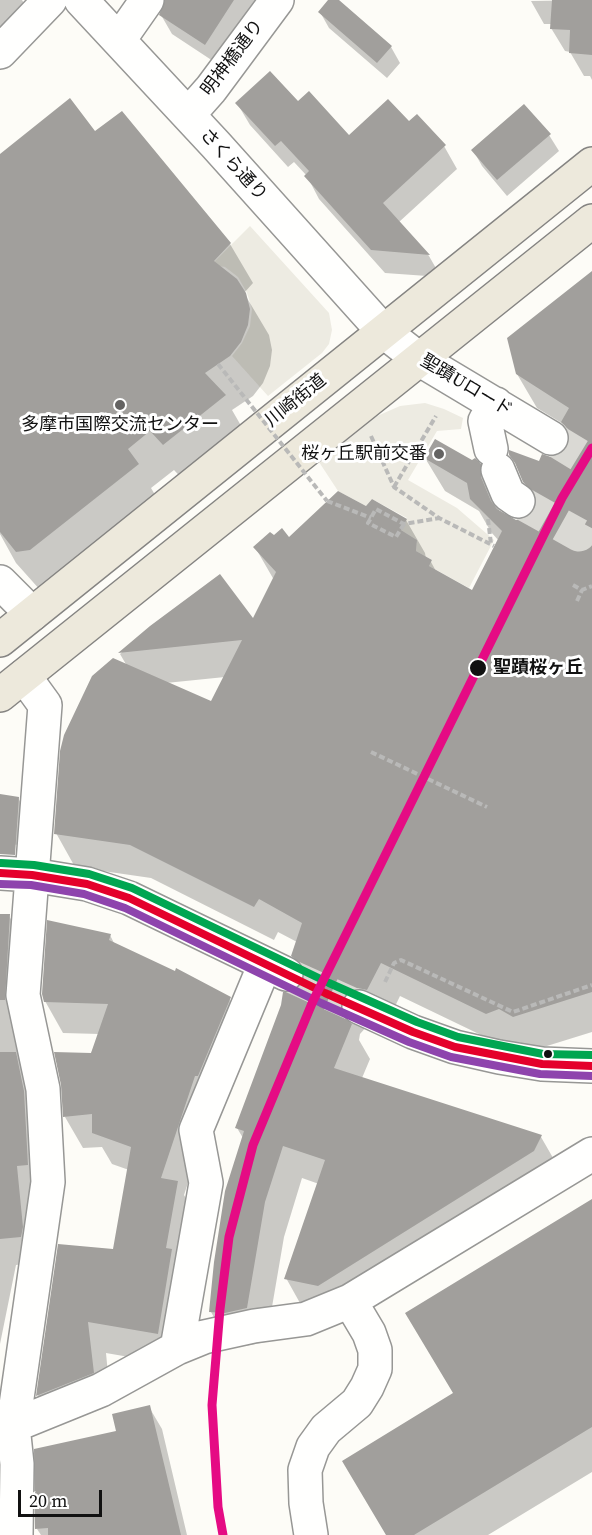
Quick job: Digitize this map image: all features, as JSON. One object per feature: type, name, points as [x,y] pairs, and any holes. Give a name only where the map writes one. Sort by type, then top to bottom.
[{"type":"main road","name":"川崎街道","points":[[0,640],[592,164]]},
{"type":"main road","points":[[12,686],[592,221]]},
{"type":"street","points":[[0,52],[50,0]]},
{"type":"street","name":"さくら通り","points":[[81,0],[383,331]]},
{"type":"street","points":[[119,40],[147,0]]},
{"type":"street","name":"明神橋通り","points":[[188,115],[211,89],[277,0]]},
{"type":"street","name":"聖蹟Uロード","points":[[383,331],[419,358],[551,438]]},
{"type":"street","points":[[496,404],[485,422],[495,460],[508,494],[518,501]]},
{"type":"street","points":[[0,582],[32,614]]},
{"type":"street","points":[[12,686],[45,705],[16,874],[11,998],[43,1089],[48,1182],[7,1428],[17,1464],[16,1535]]},
{"type":"street","points":[[16,874],[87,884],[129,898],[275,969],[196,1130],[206,1183],[177,1348]]},
{"type":"street","points":[[359,1007],[413,1032],[455,1047],[542,1064],[590,1061]]},
{"type":"street","points":[[7,1428],[101,1390],[177,1348],[204,1337],[254,1326],[306,1319],[350,1301],[592,1154]]},
{"type":"street","points":[[311,1535],[306,1503],[305,1470],[313,1448],[326,1429],[357,1403],[368,1387],[375,1369],[375,1350],[372,1341],[350,1301]]},
{"type":"path","points":[[218,364],[327,501],[371,518]]},
{"type":"path","points":[[394,487],[436,416]]},
{"type":"path","points":[[370,433],[394,487],[439,518],[494,546]]},
{"type":"path","points":[[404,524],[396,537],[368,523],[376,509],[404,524],[439,518]]},
{"type":"path","points":[[573,585],[582,590]]},
{"type":"path","points":[[577,601],[582,590],[592,586]]},
{"type":"path","points":[[371,752],[487,807]]},
{"type":"path","points":[[385,982],[394,963],[401,960],[513,1012],[592,985]]},
{"type":"shaded area","points":[[250,226],[329,313],[332,330],[329,344],[322,353],[268,396],[232,356],[242,343],[250,326],[252,309],[247,293],[238,277],[225,267],[211,265]]},
{"type":"shaded area","points":[[425,403],[463,418],[461,429],[437,431],[408,480],[457,508],[494,540],[469,588],[429,566],[432,560],[416,551],[417,540],[401,530],[407,518],[372,499],[366,506],[338,491],[319,462],[375,417],[400,406]]},
{"type":"building","points":[[165,0],[234,0],[205,45],[159,15]]},
{"type":"building","points":[[328,0],[339,0],[392,46],[377,63],[318,12]]},
{"type":"building","points":[[552,0],[592,0],[592,55],[569,53],[570,30],[550,29]]},
{"type":"building","points":[[270,71],[298,101],[309,91],[349,135],[388,99],[409,121],[417,114],[446,145],[383,203],[430,255],[371,250],[304,176],[309,171],[281,141],[275,146],[235,103]]},
{"type":"building","points":[[70,98],[95,131],[122,111],[231,243],[214,261],[237,279],[246,293],[250,309],[248,325],[241,342],[230,356],[205,373],[226,395],[163,445],[150,431],[128,449],[139,464],[30,550],[16,552],[0,532],[0,154]]},
{"type":"building","points":[[524,104],[551,134],[497,180],[471,150]]},
{"type":"building","points":[[592,271],[592,992],[513,1017],[499,1009],[486,1014],[381,963],[367,990],[358,988],[349,991],[342,1000],[340,1008],[343,1017],[352,1024],[334,1068],[542,1135],[534,1151],[318,1286],[284,1279],[325,1160],[283,1146],[265,1202],[247,1308],[225,1313],[209,1312],[225,1191],[244,1131],[235,1128],[281,1005],[283,992],[296,990],[303,982],[305,973],[302,964],[291,956],[302,923],[259,899],[254,907],[130,845],[54,834],[60,751],[64,735],[92,676],[113,658],[211,701],[242,640],[118,653],[220,574],[253,618],[276,572],[253,547],[270,532],[274,535],[282,528],[289,537],[338,491],[366,506],[372,499],[407,519],[401,530],[417,540],[416,551],[432,560],[429,566],[472,590],[502,531],[470,499],[467,483],[424,458],[435,439],[472,460],[475,458],[481,464],[481,477],[497,509],[516,520],[525,518],[533,512],[537,503],[535,494],[523,482],[509,455],[509,450],[539,461],[542,454],[551,457],[561,454],[567,448],[570,439],[568,429],[561,422],[569,408],[516,374],[507,338]]},
{"type":"building","points":[[0,794],[19,797],[15,855],[0,854]]},
{"type":"building","points":[[0,914],[10,914],[5,1000],[0,1000]]},
{"type":"building","points":[[47,920],[111,934],[109,940],[175,971],[176,968],[231,997],[198,1076],[195,1076],[161,1178],[178,1181],[166,1248],[172,1249],[158,1334],[88,1322],[94,1373],[36,1396],[58,1244],[113,1249],[131,1147],[92,1133],[92,1114],[63,1117],[61,1085],[54,1052],[91,1053],[108,1004],[44,1002],[42,994]]},
{"type":"building","points":[[0,1052],[16,1052],[24,1091],[28,1165],[17,1166],[23,1227],[21,1237],[0,1239]]},
{"type":"building","points":[[592,1199],[592,1427],[414,1535],[386,1535],[342,1461],[453,1393],[405,1313]]},
{"type":"building","points":[[150,1405],[181,1535],[48,1535],[48,1528],[35,1529],[34,1449],[116,1431],[112,1414]]},
{"type":"tunnel","points":[[551,438],[592,463]]},
{"type":"tunnel","points":[[518,501],[579,535],[592,511]]},
{"type":"tunnel","points":[[286,974],[359,1007]]},
{"type":"transit line","points":[[223,1535],[218,1507],[212,1405],[229,1237],[253,1145],[313,1001],[562,498],[592,448]]},
{"type":"transit line","points":[[1,863],[34,865],[89,874],[132,888],[329,983],[417,1022],[458,1037],[543,1054],[592,1055]]},
{"type":"transit line","points":[[0,873],[32,875],[87,884],[129,898],[325,993],[413,1032],[455,1047],[542,1064],[592,1066]]},
{"type":"transit line","points":[[0,884],[31,885],[84,894],[125,908],[321,1003],[409,1042],[451,1057],[540,1074],[592,1076]]},
{"type":"place","name":"多摩市国際交流センター","points":[[120,405]]},
{"type":"place","name":"桜ヶ丘駅前交番","points":[[439,454]]},
{"type":"place","name":"聖蹟桜ヶ丘","points":[[478,668]]}]
